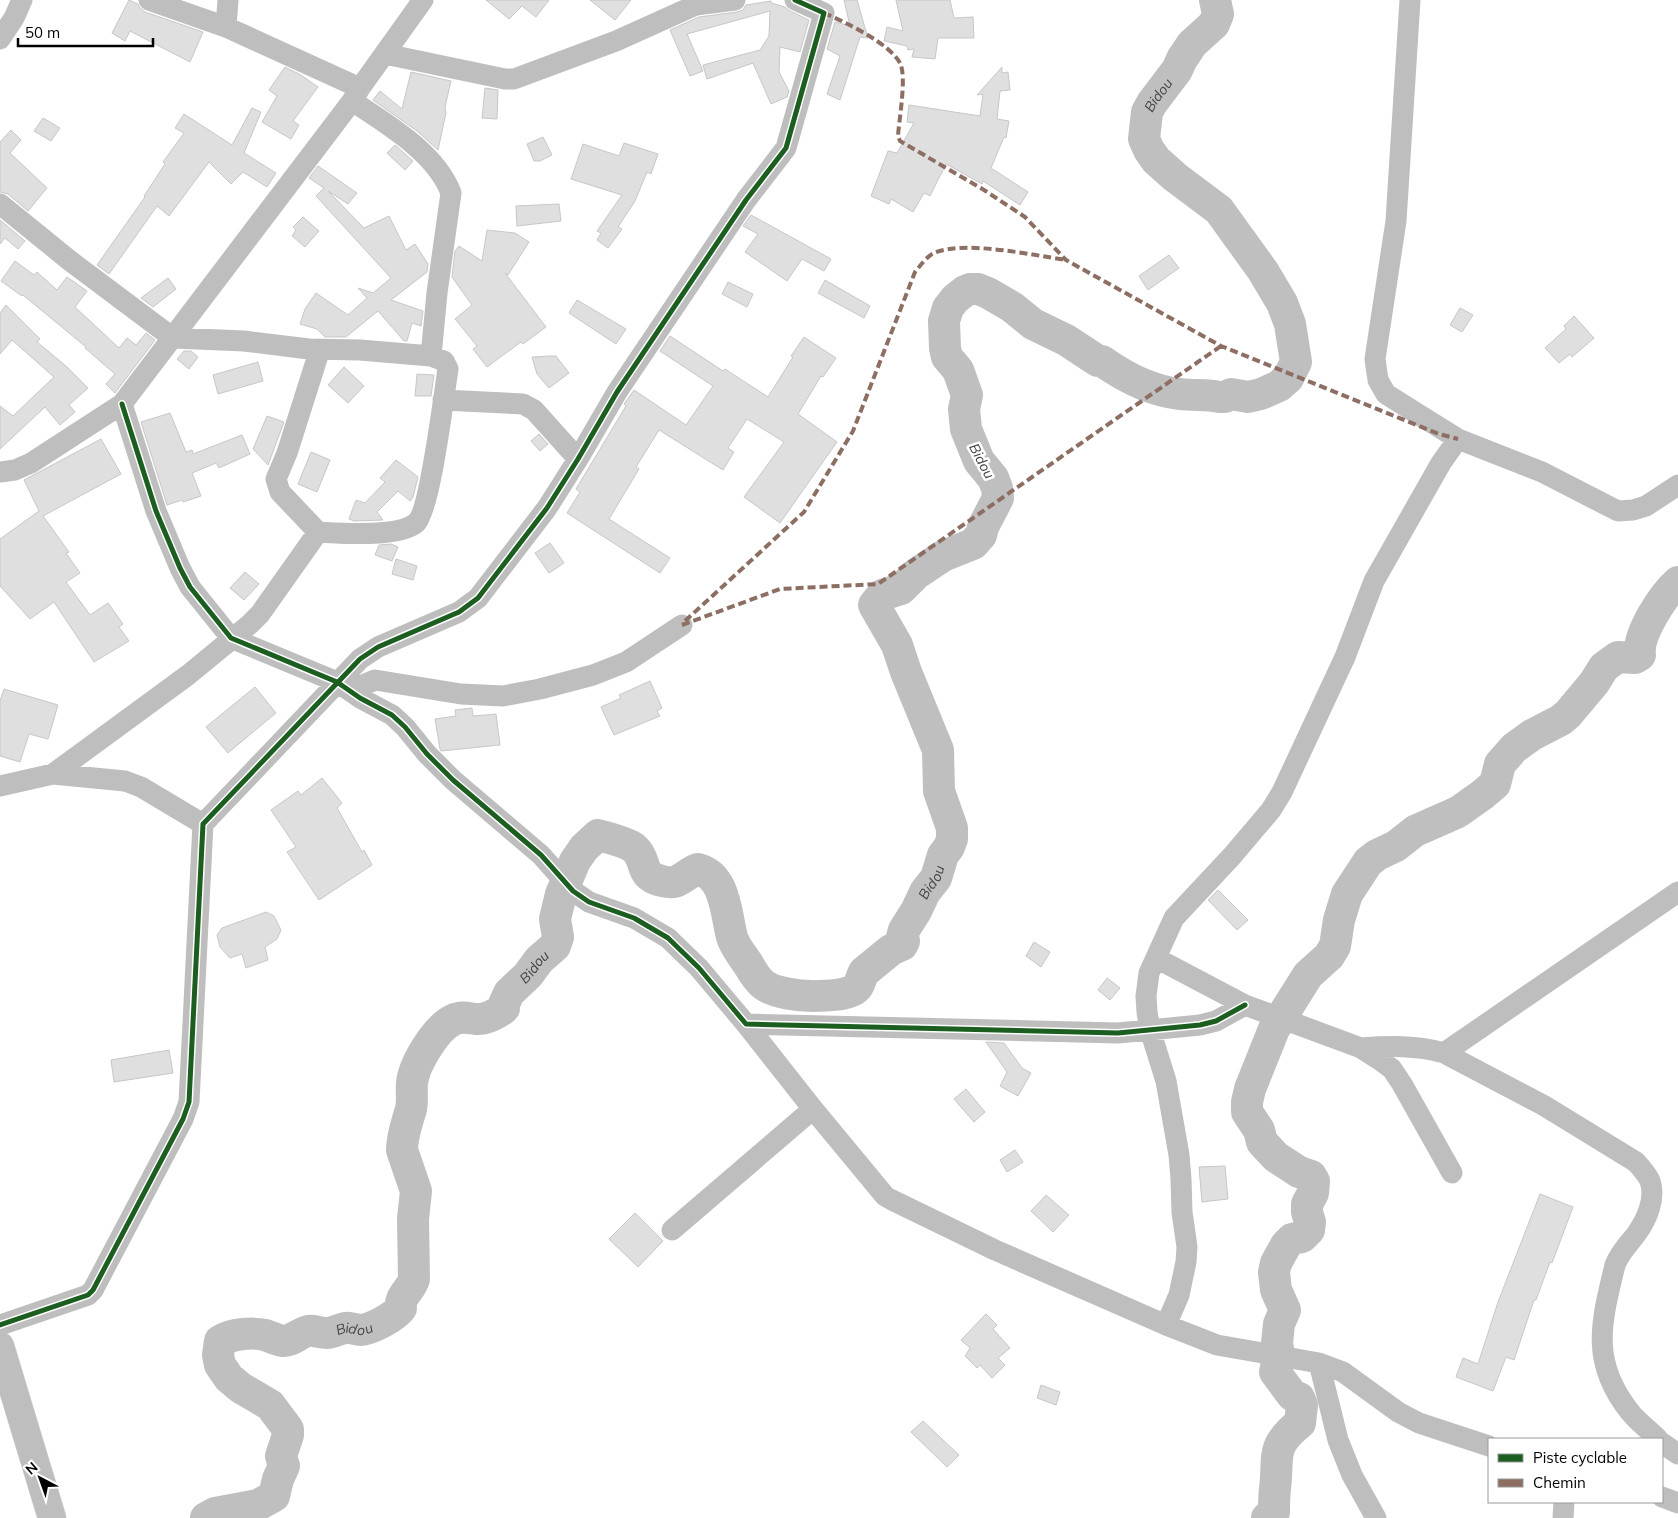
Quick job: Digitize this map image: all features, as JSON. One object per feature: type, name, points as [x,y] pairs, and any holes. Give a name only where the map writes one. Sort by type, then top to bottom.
[{"type":"highway","points":[[0,1346],[52,1518]]},
{"type":"street","points":[[0,39],[14,18],[22,0]]},
{"type":"street","points":[[149,0],[226,27],[356,94],[439,168],[447,181],[451,193],[437,293],[431,356]]},
{"type":"street","points":[[226,27],[228,0]]},
{"type":"street","points":[[0,472],[15,470],[31,463],[122,404],[356,94],[423,0]]},
{"type":"street","points":[[385,54],[505,79],[514,79],[616,41],[692,2],[735,0]]},
{"type":"street","points":[[0,1325],[88,1295],[93,1290],[183,1119],[189,1102],[203,824],[345,687],[360,659],[378,647],[459,612],[478,598],[547,508],[617,392],[746,200],[786,148],[824,13],[795,0]]},
{"type":"street","points":[[1410,0],[1396,222],[1375,359],[1378,380],[1386,394],[1458,439],[1542,472],[1618,510],[1634,510],[1646,506],[1678,485]]},
{"type":"street","points":[[0,204],[91,277],[173,338],[244,341],[320,349],[360,350],[431,356],[444,361],[448,369],[427,494],[421,515],[417,522],[409,527],[368,534],[318,532],[280,492],[276,479],[287,453],[320,349]]},
{"type":"street","points":[[444,400],[523,404],[534,410],[578,459]]},
{"type":"street","points":[[122,404],[156,511],[180,568],[190,587],[231,638],[345,687],[392,715],[453,780],[541,855],[573,892],[589,902],[634,918],[668,938],[699,968],[746,1024],[812,1109],[886,1196],[995,1250],[1216,1345],[1319,1363],[1343,1372],[1398,1412],[1419,1423],[1488,1446]]},
{"type":"street","points":[[1166,1325],[1179,1295],[1187,1247],[1182,1212],[1178,1155],[1166,1081],[1150,1030],[1146,996],[1149,973],[1174,918],[1232,856],[1271,810],[1282,792],[1345,656],[1374,581],[1441,462],[1458,439]]},
{"type":"street","points":[[53,774],[188,675],[250,624],[260,614],[318,532]]},
{"type":"street","points":[[345,687],[363,685],[375,680],[461,694],[503,696],[540,689],[593,675],[626,662],[682,625]]},
{"type":"street","points":[[0,786],[53,774],[125,781],[141,787],[203,824]]},
{"type":"street","points":[[1444,1053],[1678,892]]},
{"type":"street","points":[[1156,958],[1245,1004],[1361,1048],[1380,1060],[1392,1069],[1402,1084],[1452,1173]]},
{"type":"street","points":[[746,1024],[1118,1033],[1200,1025],[1216,1021],[1245,1004]]},
{"type":"street","points":[[1361,1048],[1399,1045],[1426,1048],[1444,1053],[1542,1105],[1636,1162],[1646,1174],[1650,1183],[1651,1203],[1646,1219],[1618,1256],[1615,1265],[1602,1328],[1603,1358],[1612,1385],[1630,1413],[1657,1438]]},
{"type":"street","points":[[672,1230],[812,1109]]},
{"type":"street","points":[[1319,1363],[1338,1440],[1352,1475],[1376,1518]]},
{"type":"street","points":[[1663,1444],[1678,1454]]},
{"type":"street","points":[[1663,1498],[1678,1503]]},
{"type":"street","points":[[1563,1518],[1564,1503]]},
{"type":"building","points":[[129,0],[138,4],[145,12],[203,32],[190,62],[130,31],[125,41],[112,33]]},
{"type":"building","points":[[486,0],[549,0],[536,17],[522,6],[509,19]]},
{"type":"building","points":[[590,0],[631,0],[615,20]]},
{"type":"building","points":[[844,0],[857,0],[868,38],[860,37],[840,100],[827,94],[840,56],[827,49],[835,22],[850,26]]},
{"type":"building","points":[[896,0],[950,0],[954,18],[973,17],[974,38],[938,38],[935,59],[912,57],[914,49],[908,50],[907,46],[884,41],[887,27],[903,31]]},
{"type":"building","points":[[771,1],[771,3],[785,7],[809,20],[800,52],[780,47],[779,72],[789,91],[787,97],[771,104],[753,63],[707,79],[703,65],[760,50],[769,36],[770,11],[687,34],[703,71],[690,76],[670,30],[699,17],[737,12],[743,10],[746,5]]},
{"type":"building","points":[[285,67],[318,87],[293,121],[299,125],[291,139],[262,122],[277,96],[269,90]]},
{"type":"building","points":[[1002,67],[1002,73],[1008,72],[1010,90],[1000,91],[997,119],[1009,121],[1006,138],[1004,137],[991,168],[1028,192],[1020,205],[983,181],[982,184],[946,164],[930,196],[924,193],[913,212],[891,199],[889,204],[871,196],[888,151],[897,153],[914,123],[907,122],[909,105],[980,116],[983,94],[977,95]]},
{"type":"building","points":[[411,72],[451,81],[438,150],[417,131],[373,100],[380,91],[402,109]]},
{"type":"building","points":[[485,88],[498,90],[497,119],[482,118]]},
{"type":"building","points":[[252,108],[261,112],[244,153],[276,173],[267,187],[243,172],[231,184],[209,162],[169,216],[157,206],[109,274],[97,265],[145,197],[165,164],[163,162],[184,133],[175,128],[184,114],[232,145]]},
{"type":"building","points":[[43,118],[60,128],[51,141],[34,131]]},
{"type":"building","points":[[11,130],[21,140],[10,153],[47,188],[28,211],[8,194],[0,192],[0,142]]},
{"type":"building","points":[[543,137],[552,155],[540,161],[534,161],[527,144]]},
{"type":"building","points":[[624,143],[658,154],[651,174],[647,172],[635,201],[618,227],[622,229],[608,248],[597,240],[601,233],[597,231],[622,195],[571,179],[583,144],[619,156]]},
{"type":"building","points":[[395,145],[413,161],[405,170],[387,153]]},
{"type":"building","points":[[318,166],[357,193],[348,204],[328,191],[364,228],[389,216],[406,250],[415,244],[428,264],[427,272],[391,300],[423,311],[421,326],[412,323],[407,341],[404,341],[378,311],[346,337],[325,337],[317,329],[300,324],[305,309],[316,293],[348,315],[367,298],[358,288],[373,293],[391,278],[316,196],[324,188],[309,178]]},
{"type":"building","points":[[559,204],[561,221],[517,226],[516,206]]},
{"type":"building","points":[[751,215],[831,259],[824,271],[802,259],[787,281],[745,252],[758,234],[743,226]]},
{"type":"building","points":[[303,217],[319,231],[305,247],[292,236],[296,230],[293,227]]},
{"type":"building","points":[[0,220],[25,241],[18,249],[5,238],[0,244]]},
{"type":"building","points":[[487,230],[515,233],[529,242],[508,275],[505,273],[546,327],[523,344],[521,342],[487,367],[473,349],[477,346],[455,319],[472,305],[452,277],[455,251],[459,246],[482,261]]},
{"type":"building","points":[[1169,255],[1179,268],[1148,290],[1139,276]]},
{"type":"building","points":[[15,261],[34,275],[37,272],[57,290],[67,277],[87,291],[75,307],[119,348],[127,338],[136,345],[146,333],[155,340],[115,393],[106,384],[115,374],[86,347],[23,295],[1,281]]},
{"type":"building","points":[[168,278],[176,289],[153,307],[141,298]]},
{"type":"building","points":[[825,280],[870,306],[864,318],[818,293]]},
{"type":"building","points":[[728,282],[753,294],[747,307],[722,294]]},
{"type":"building","points":[[577,300],[626,329],[616,344],[569,313]]},
{"type":"building","points":[[6,305],[40,339],[37,342],[66,366],[88,388],[69,405],[75,412],[60,425],[45,407],[0,449],[0,406],[13,416],[54,377],[12,340],[0,354],[0,313]]},
{"type":"building","points":[[1460,308],[1473,315],[1462,332],[1450,325]]},
{"type":"building","points":[[1574,316],[1594,338],[1572,357],[1570,354],[1559,363],[1545,348],[1566,329],[1564,326]]},
{"type":"building","points":[[670,336],[723,371],[725,369],[768,397],[804,337],[836,358],[823,377],[821,376],[798,414],[837,442],[780,523],[744,497],[784,442],[747,419],[728,448],[734,452],[723,470],[659,430],[636,467],[639,469],[609,519],[670,558],[660,573],[567,513],[580,492],[576,489],[626,406],[624,404],[634,390],[686,425],[713,386],[660,351]]},
{"type":"building","points":[[184,351],[191,351],[198,357],[189,369],[177,359]]},
{"type":"building","points":[[556,356],[569,373],[549,388],[537,374],[532,357]]},
{"type":"building","points":[[258,362],[263,381],[218,394],[213,375]]},
{"type":"building","points":[[344,367],[364,386],[348,403],[328,385]]},
{"type":"building","points":[[417,374],[434,375],[431,396],[415,396]]},
{"type":"building","points":[[170,413],[186,452],[192,450],[193,454],[242,435],[250,454],[219,468],[216,463],[192,473],[201,496],[167,505],[141,422]]},
{"type":"building","points":[[267,416],[284,422],[268,465],[253,449]]},
{"type":"building","points":[[539,434],[548,444],[540,451],[531,441]]},
{"type":"building","points":[[101,439],[121,474],[43,516],[69,552],[66,553],[80,573],[66,582],[90,615],[108,603],[123,624],[119,627],[129,641],[94,662],[54,602],[30,619],[0,586],[0,539],[39,511],[24,480]]},
{"type":"building","points":[[311,452],[330,460],[317,492],[298,484]]},
{"type":"building","points":[[396,460],[418,477],[413,497],[410,501],[398,491],[377,512],[383,520],[354,521],[349,519],[356,500],[365,503],[385,482],[380,478]]},
{"type":"building","points":[[550,543],[564,563],[549,573],[535,553]]},
{"type":"building","points":[[391,544],[398,547],[392,561],[375,555],[379,545]]},
{"type":"building","points":[[396,559],[417,566],[413,580],[392,574]]},
{"type":"building","points":[[245,572],[259,584],[244,600],[230,588]]},
{"type":"building","points":[[650,681],[662,708],[657,711],[660,716],[614,735],[601,707],[621,698],[619,695]]},
{"type":"building","points":[[255,687],[276,713],[228,753],[206,727]]},
{"type":"building","points":[[4,689],[58,705],[48,739],[29,734],[20,762],[0,756],[0,701]]},
{"type":"building","points":[[472,708],[473,716],[496,714],[500,745],[441,751],[435,719],[456,716],[455,710]]},
{"type":"building","points":[[322,778],[342,803],[337,808],[362,852],[364,850],[372,865],[319,900],[287,852],[296,847],[271,810],[298,791],[301,795]]},
{"type":"building","points":[[1218,890],[1248,920],[1237,930],[1208,900]]},
{"type":"building","points":[[266,912],[274,916],[281,930],[277,939],[265,947],[268,960],[246,968],[242,954],[230,958],[220,947],[217,935],[222,928]]},
{"type":"building","points":[[1034,942],[1050,952],[1041,967],[1026,956]]},
{"type":"building","points":[[1107,978],[1120,988],[1110,1000],[1098,990]]},
{"type":"building","points":[[986,1042],[1004,1043],[1022,1068],[1031,1073],[1018,1096],[1000,1086],[1007,1072]]},
{"type":"building","points":[[169,1050],[173,1073],[114,1082],[111,1060]]},
{"type":"building","points":[[966,1089],[985,1112],[974,1122],[954,1099]]},
{"type":"building","points":[[1015,1150],[1023,1162],[1007,1172],[1000,1160]]},
{"type":"building","points":[[1225,1166],[1228,1199],[1202,1202],[1199,1167]]},
{"type":"building","points":[[1540,1194],[1573,1207],[1552,1263],[1550,1262],[1536,1300],[1534,1300],[1514,1360],[1506,1357],[1493,1391],[1456,1377],[1463,1358],[1478,1364],[1498,1302]]},
{"type":"building","points":[[1046,1195],[1069,1215],[1053,1232],[1031,1211]]},
{"type":"building","points":[[635,1213],[663,1241],[638,1267],[609,1239]]},
{"type":"building","points":[[986,1314],[997,1325],[993,1329],[1010,1348],[998,1358],[1005,1365],[992,1378],[980,1365],[977,1368],[965,1356],[970,1348],[961,1340]]},
{"type":"building","points":[[1041,1385],[1060,1392],[1056,1405],[1037,1398]]},
{"type":"building","points":[[923,1421],[959,1455],[947,1467],[911,1432]]},
{"type":"waterway","name":"Bidou","points":[[206,1518],[215,1513],[258,1505],[274,1496],[278,1479],[284,1466],[281,1456],[288,1435],[288,1429],[270,1405],[241,1388],[229,1378],[220,1365],[218,1355],[220,1341],[241,1334],[265,1335],[286,1341],[308,1331],[327,1333],[345,1328],[365,1329],[389,1318],[401,1308],[403,1296],[414,1279],[413,1219],[416,1191],[402,1145],[412,1106],[412,1083],[417,1066],[433,1038],[446,1024],[459,1018],[487,1018],[504,1008],[509,993],[528,975],[539,960],[555,946],[558,937],[555,919],[561,894],[575,861],[584,848],[598,835],[622,842],[634,848],[641,858],[646,871],[654,878],[665,882],[672,882],[680,880],[698,869],[714,879],[723,897],[732,937],[737,948],[759,981],[774,990],[794,995],[812,996],[837,995],[850,992],[858,986],[864,972],[891,950],[902,945],[904,930],[925,892],[936,878],[943,855],[952,839],[952,828],[939,791],[938,750],[897,645],[874,605],[882,595],[901,589],[916,574],[943,556],[973,544],[981,535],[983,527],[998,498],[993,478],[979,461],[966,429],[964,409],[967,395],[958,370],[947,357],[945,348],[944,321],[948,308],[955,299],[970,289],[978,289],[988,293],[1012,307],[1033,324],[1066,340],[1098,361],[1102,361],[1139,383],[1159,390],[1185,395],[1225,397],[1231,394],[1248,397],[1261,394],[1279,386],[1288,378],[1296,362],[1290,324],[1282,303],[1263,271],[1219,210],[1175,177],[1156,160],[1144,139],[1147,112],[1152,103],[1177,70],[1192,44],[1214,24],[1218,14],[1215,0]]},
{"type":"waterway","points":[[1267,1518],[1274,1512],[1277,1460],[1280,1446],[1290,1431],[1300,1423],[1302,1405],[1299,1398],[1292,1395],[1275,1372],[1279,1354],[1277,1343],[1279,1324],[1285,1310],[1276,1290],[1274,1272],[1276,1263],[1286,1245],[1292,1239],[1302,1237],[1309,1230],[1310,1222],[1307,1204],[1313,1193],[1314,1181],[1311,1176],[1299,1172],[1276,1157],[1262,1142],[1259,1130],[1247,1112],[1250,1089],[1274,1029],[1308,975],[1329,956],[1335,946],[1339,920],[1347,894],[1368,862],[1377,855],[1396,846],[1415,831],[1458,812],[1482,795],[1495,784],[1500,764],[1514,748],[1568,714],[1594,683],[1604,667],[1618,657],[1635,658],[1640,655],[1643,637],[1652,616],[1665,596],[1678,582]]},
{"type":"marked path","points":[[824,13],[877,41],[894,55],[900,63],[903,78],[898,136],[900,141],[984,190],[1025,217],[1066,260],[1221,346],[1439,434],[1458,439]]},
{"type":"marked path","points":[[685,621],[804,512],[853,431],[915,272],[931,254],[947,249],[980,248],[1066,260]]},
{"type":"marked path","points":[[682,625],[780,589],[878,584],[1221,346]]},
{"type":"cycle path","points":[[0,1325],[88,1295],[93,1290],[183,1119],[189,1102],[203,824],[360,659],[378,647],[459,612],[478,598],[547,508],[617,392],[746,200],[786,148],[824,13],[795,0]]},
{"type":"cycle path","points":[[122,404],[156,511],[180,568],[190,587],[231,638],[337,682],[360,698],[392,715],[453,780],[541,855],[573,891],[589,902],[634,918],[668,938],[699,968],[746,1024],[1118,1033],[1200,1025],[1216,1021],[1245,1005]]}]
